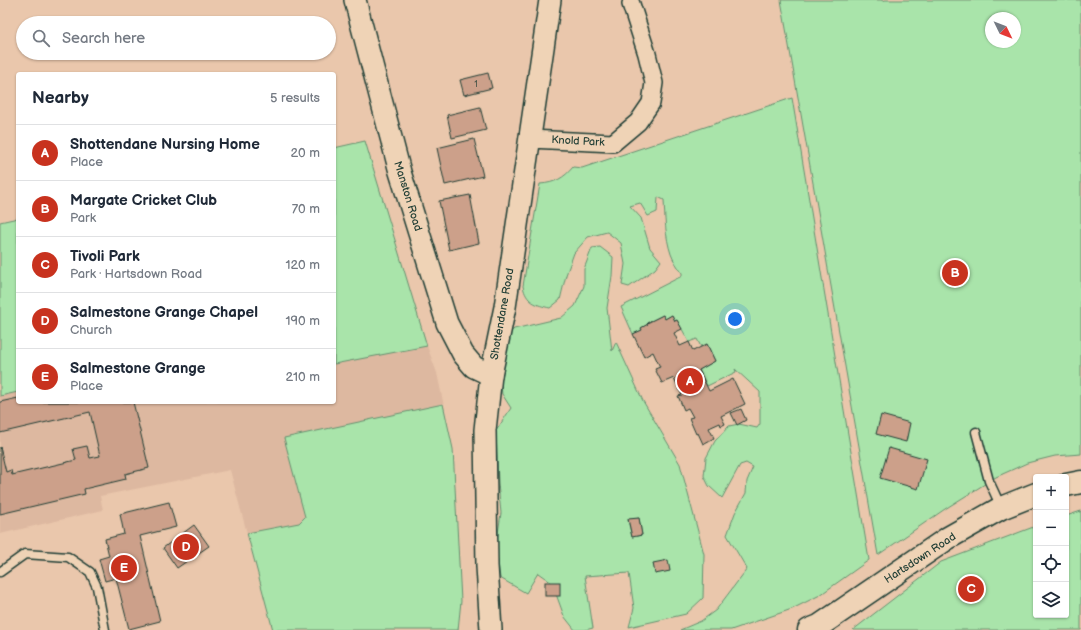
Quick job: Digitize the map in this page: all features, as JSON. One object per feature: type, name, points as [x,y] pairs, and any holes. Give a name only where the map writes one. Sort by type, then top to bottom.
[{"type":"main road","points":[[1069,484],[1081,482]]},
{"type":"main road","name":"Hartsdown Road","points":[[810,630],[819,626],[948,538],[1001,508],[1033,495]]},
{"type":"street","name":"Manston Road","points":[[355,0],[400,172],[447,323],[463,354],[474,367],[491,375]]},
{"type":"street","name":"Shottendane Road","points":[[491,630],[487,566],[485,430],[491,375],[505,306],[550,0]]},
{"type":"street","name":"Knold Park","points":[[530,139],[613,143],[638,122],[651,103],[654,83],[647,54],[631,4]]},
{"type":"lane","points":[[976,432],[990,481],[1001,508]]},
{"type":"lane","points":[[0,572],[25,554],[68,557],[90,572],[97,587],[105,630]]},
{"type":"shaded area","points":[[365,141],[427,346],[437,373],[453,449],[461,601],[458,630],[273,630],[230,470],[100,496],[103,510],[0,534],[0,222],[16,218],[16,404],[336,404],[336,148]]},
{"type":"green space","points":[[781,0],[1081,0],[1081,454],[1055,456],[1027,463],[996,477],[945,509],[878,555]]},
{"type":"green space","points":[[792,98],[869,560],[820,595],[792,609],[731,630],[680,630],[701,621],[716,610],[747,569],[727,535],[735,513],[746,493],[747,481],[753,467],[746,463],[740,465],[722,498],[709,486],[704,476],[706,458],[715,441],[729,426],[739,424],[757,428],[760,424],[760,392],[735,369],[736,372],[707,386],[699,370],[715,361],[707,344],[701,347],[697,339],[689,342],[677,320],[675,321],[672,315],[665,319],[663,315],[647,323],[648,324],[641,328],[642,330],[633,334],[621,307],[682,276],[682,273],[673,259],[669,247],[664,200],[658,197],[657,212],[648,216],[640,203],[630,206],[641,218],[650,248],[661,261],[655,269],[629,287],[622,285],[625,264],[621,243],[607,232],[588,237],[574,253],[566,275],[560,300],[550,308],[540,306],[532,302],[524,291],[523,286],[540,184],[559,179],[573,167],[582,168]]},
{"type":"green space","points":[[365,141],[427,346],[336,364],[336,148]]},
{"type":"green space","points":[[16,218],[16,392],[0,396],[0,222]]},
{"type":"green space","points":[[600,247],[613,257],[612,276],[607,308],[612,351],[616,342],[643,401],[680,464],[704,554],[703,598],[686,614],[629,627],[634,608],[629,573],[585,576],[593,628],[575,630],[564,616],[552,583],[538,573],[526,593],[500,578],[496,547],[501,513],[496,431],[511,408],[502,394],[499,367],[508,334],[514,329],[561,318],[575,306],[584,286],[584,269],[592,248]],"holes":[[[639,518],[642,535],[632,537],[628,520]]]},
{"type":"green space","points":[[443,404],[453,449],[461,601],[458,630],[273,630],[247,533],[299,523],[305,517],[284,438]]},
{"type":"green space","points":[[1081,511],[1081,630],[853,630],[941,562],[1033,527],[1033,618],[1069,618],[1069,515]]},
{"type":"building","points":[[488,73],[492,88],[464,95],[460,80]]},
{"type":"building","points":[[480,107],[486,130],[452,138],[447,115]]},
{"type":"building","points":[[474,139],[483,176],[445,185],[437,148]]},
{"type":"building","points":[[470,195],[479,243],[449,250],[439,201]]},
{"type":"building","points":[[663,315],[665,319],[672,315],[682,329],[674,333],[680,346],[689,342],[693,351],[707,344],[715,361],[699,370],[709,391],[733,379],[745,404],[721,416],[725,424],[721,426],[720,423],[709,428],[714,438],[703,444],[698,433],[696,434],[689,418],[693,417],[688,408],[684,410],[678,396],[682,395],[674,378],[662,383],[655,369],[660,367],[653,352],[644,357],[633,334],[642,330],[641,328],[648,324],[647,323]]},
{"type":"building","points":[[16,398],[16,404],[133,404],[149,468],[125,474],[126,479],[84,489],[85,494],[0,514],[0,447],[6,472],[11,470],[12,475],[76,460],[73,449],[87,446],[90,458],[100,456],[90,412],[0,433],[0,402]]},
{"type":"building","points":[[741,409],[746,420],[737,425],[731,413]]},
{"type":"building","points":[[881,415],[910,423],[906,442],[876,434]]},
{"type":"building","points":[[889,448],[927,459],[918,489],[880,478]]},
{"type":"building","points":[[169,502],[176,527],[140,536],[160,621],[129,629],[116,578],[105,581],[99,559],[109,556],[105,539],[124,534],[120,514]]},
{"type":"building","points":[[639,518],[642,535],[632,537],[628,519]]},
{"type":"building","points":[[194,525],[209,546],[177,568],[163,548]]},
{"type":"building","points":[[668,560],[670,571],[655,574],[653,563]]},
{"type":"building","points":[[545,582],[560,582],[560,596],[545,596]]},
{"type":"place","name":"Margate Cricket Club","points":[[955,273]]},
{"type":"place","name":"Shottendane Nursing Home","points":[[690,381]]},
{"type":"place","name":"Salmestone Grange Chapel","points":[[186,547]]},
{"type":"place","name":"Salmestone Grange","points":[[124,568]]},
{"type":"place","name":"Tivoli Park","points":[[971,589]]}]
